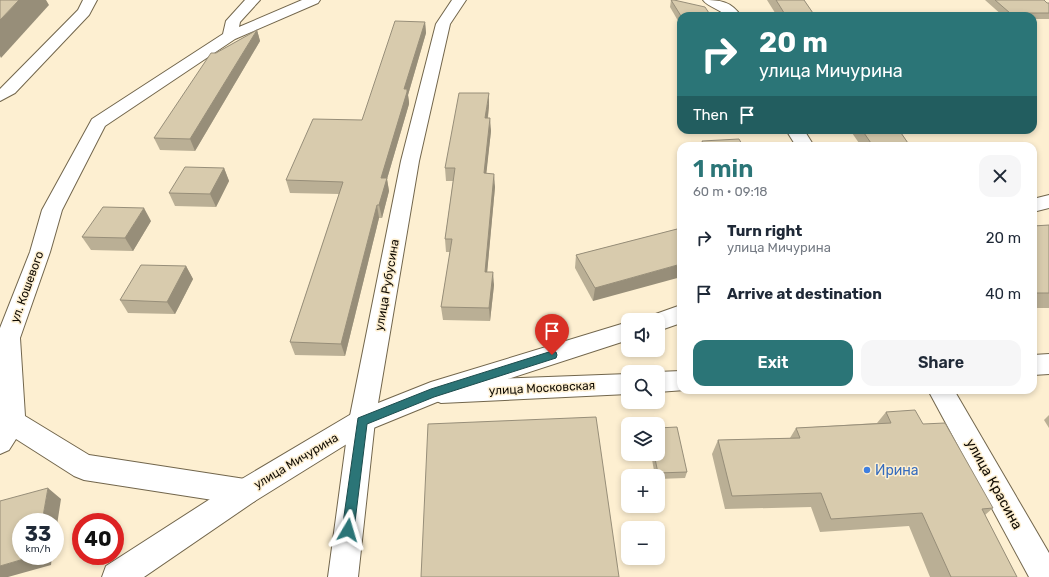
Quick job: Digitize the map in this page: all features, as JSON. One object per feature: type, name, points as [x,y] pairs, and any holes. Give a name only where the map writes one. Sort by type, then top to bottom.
[{"type":"street","points":[[0,96],[9,90],[84,12],[90,0]]},
{"type":"street","points":[[230,36],[232,21],[252,0]]},
{"type":"street","name":"ул. Кошевого","points":[[245,492],[84,467],[6,432],[8,338],[40,252],[52,210],[98,123],[230,36],[313,0]]},
{"type":"street","name":"улица Рубусина","points":[[343,577],[362,421],[410,161],[443,24],[459,0]]},
{"type":"street","points":[[710,0],[725,7],[730,12]]},
{"type":"street","points":[[1037,205],[1049,201]]},
{"type":"street","points":[[665,320],[677,315]]},
{"type":"street","name":"улица Мичурина","points":[[117,577],[245,492],[362,421],[431,393],[621,333]]},
{"type":"street","points":[[1037,365],[1049,364]]},
{"type":"street","points":[[665,382],[677,381]]},
{"type":"street","name":"улица Московская","points":[[431,393],[621,384]]},
{"type":"street","name":"улица Красина","points":[[943,394],[1046,577]]},
{"type":"building","points":[[0,0],[19,0],[0,20]]},
{"type":"building","points":[[671,0],[705,7],[708,12],[678,12]]},
{"type":"building","points":[[776,0],[804,0],[812,12],[784,12]]},
{"type":"building","points":[[995,0],[1044,0],[1049,3],[1049,13],[1009,12]]},
{"type":"building","points":[[395,21],[425,22],[404,89],[407,89],[407,92],[381,178],[387,178],[379,205],[377,205],[341,344],[290,342],[343,182],[286,180],[313,119],[362,120]]},
{"type":"building","points":[[257,30],[190,139],[154,138],[211,53],[216,53]]},
{"type":"building","points":[[459,93],[489,93],[485,118],[490,118],[484,173],[494,174],[485,272],[493,272],[489,308],[441,307],[452,239],[445,239],[455,168],[445,168]]},
{"type":"building","points":[[865,134],[902,134],[907,142],[870,142]]},
{"type":"building","points":[[739,139],[741,142],[702,142]]},
{"type":"building","points":[[185,167],[224,168],[210,194],[169,193]]},
{"type":"building","points":[[103,207],[144,208],[125,238],[82,237]]},
{"type":"building","points":[[1049,225],[1049,293],[1037,293],[1037,226]]},
{"type":"building","points":[[677,229],[677,265],[595,288],[576,255]]},
{"type":"building","points":[[141,265],[186,266],[167,302],[120,300]]},
{"type":"building","points":[[915,410],[923,424],[945,423],[993,508],[982,509],[1017,577],[951,577],[922,513],[831,519],[821,493],[732,496],[718,440],[800,438],[796,428],[891,423],[886,412]]},
{"type":"building","points":[[596,417],[619,577],[421,577],[428,424]]},
{"type":"building","points":[[677,427],[687,472],[665,473],[665,469],[657,469],[655,461],[665,461],[665,428]]},
{"type":"building","points":[[48,488],[44,513],[12,513],[12,562],[0,566],[0,501]]},
{"type":"place","name":"Ирина","points":[[867,470]]},
{"type":"route","points":[[348,530],[362,421],[431,393],[552,355]]}]
